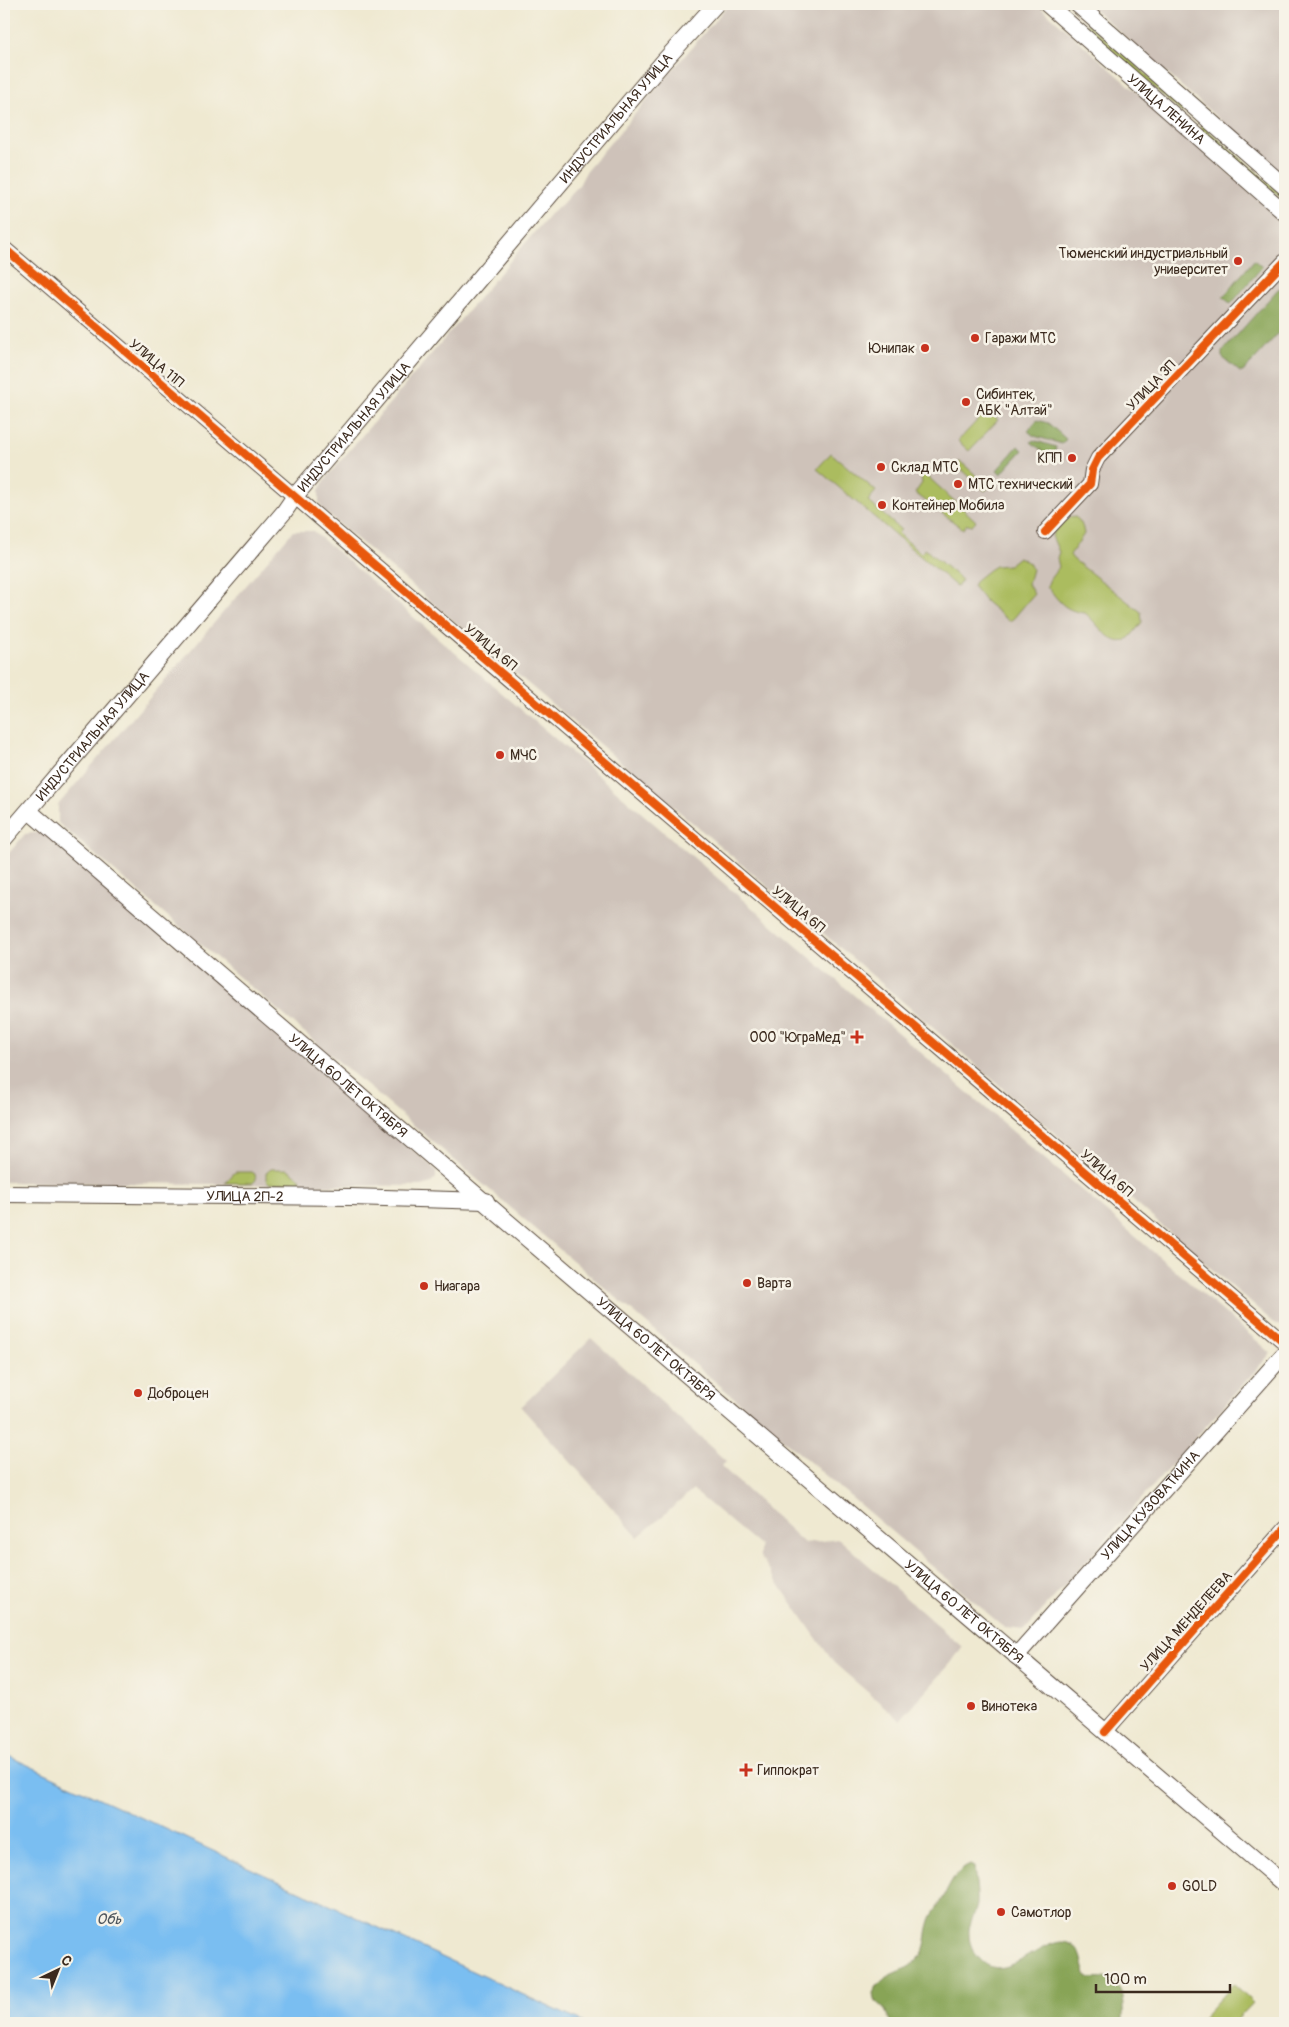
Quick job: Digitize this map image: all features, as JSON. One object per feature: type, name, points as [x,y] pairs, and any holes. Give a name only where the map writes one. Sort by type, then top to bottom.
[{"type":"main road","name":"ИНДУСТРИАЛЬНАЯ УЛИЦА","points":[[685,37],[704,4]]},
{"type":"main road","name":"ИНДУСТРИАЛЬНАЯ УЛИЦА","points":[[4,839],[284,512],[295,496],[685,37],[716,4]]},
{"type":"main road","name":"УЛИЦА ЛЕНИНА","points":[[1047,4],[1285,213]]},
{"type":"main road","name":"УЛИЦА ЛЕНИНА","points":[[1077,4],[1285,187]]},
{"type":"main road","points":[[1185,125],[1198,110]]},
{"type":"main road","name":"УЛИЦА 60 ЛЕТ ОКТЯБРЯ","points":[[29,811],[486,1201],[669,1361],[1285,1885]]},
{"type":"main road","name":"УЛИЦА 2П-2","points":[[4,1194],[351,1197],[486,1201]]},
{"type":"main road","name":"УЛИЦА КУЗОВАТКИНА","points":[[1016,1656],[1285,1354]]},
{"type":"street","name":"УЛИЦА 11П","points":[[4,248],[295,496]]},
{"type":"street","name":"УЛИЦА 3П","points":[[1045,532],[1090,484],[1092,470],[1098,458],[1285,261]]},
{"type":"street","name":"УЛИЦА 6П","points":[[295,496],[1285,1343]]},
{"type":"street","name":"УЛИЦА МЕНДЕЛЕЕВА","points":[[1106,1732],[1285,1528]]},
{"type":"shaded area","points":[[729,4],[1037,4],[1285,223],[1285,1328],[1273,1322],[850,956],[324,511],[319,502],[319,490],[327,477],[550,214],[579,185],[587,170]]},
{"type":"shaded area","points":[[1088,4],[1285,4],[1285,177]]},
{"type":"shaded area","points":[[293,531],[313,531],[1271,1353],[1025,1630],[1005,1628],[58,823],[58,805]]},
{"type":"shaded area","points":[[43,832],[436,1170],[436,1178],[431,1183],[422,1186],[4,1182],[4,859],[25,834]]},
{"type":"shaded area","points":[[591,1338],[726,1461],[721,1466],[804,1543],[839,1539],[962,1647],[951,1663],[900,1720],[834,1663],[760,1557],[760,1546],[693,1490],[638,1537],[521,1407]]},
{"type":"green space","points":[[1088,23],[1186,109],[1182,113],[1085,27]]},
{"type":"green space","points":[[1202,125],[1285,197],[1285,202],[1199,128]]},
{"type":"green space","points":[[1254,260],[1262,267],[1231,304],[1223,297]]},
{"type":"green space","points":[[1279,288],[1285,294],[1285,326],[1243,372],[1240,372],[1222,357],[1222,352]]},
{"type":"green space","points":[[987,410],[998,420],[969,451],[958,441]]},
{"type":"green space","points":[[1037,420],[1048,423],[1066,439],[1062,444],[1034,436],[1028,431]]},
{"type":"green space","points":[[1033,440],[1056,447],[1055,452],[1050,458],[1031,442]]},
{"type":"green space","points":[[1018,446],[1023,450],[1001,474],[997,470]]},
{"type":"green space","points":[[831,453],[876,491],[868,501],[901,530],[898,533],[921,553],[925,549],[962,580],[957,587],[817,469]]},
{"type":"green space","points":[[960,461],[989,487],[985,491],[957,465]]},
{"type":"green space","points":[[924,473],[976,521],[972,525],[967,524],[963,529],[915,493],[922,483],[921,477]]},
{"type":"green space","points":[[1071,516],[1079,520],[1084,534],[1070,555],[1141,612],[1142,622],[1129,638],[1123,641],[1111,638],[1085,613],[1067,608],[1047,586],[1059,567],[1057,558],[1059,552],[1052,536],[1055,530]]},
{"type":"green space","points":[[1019,557],[1029,563],[1032,569],[1028,584],[1034,594],[1013,619],[1009,621],[986,602],[973,586],[976,580],[990,569],[995,566],[1009,565]]},
{"type":"green space","points":[[271,1169],[288,1169],[300,1178],[301,1183],[269,1183],[266,1180],[266,1173]]},
{"type":"green space","points":[[235,1172],[252,1172],[255,1174],[256,1180],[253,1183],[225,1183]]},
{"type":"green space","points":[[970,1865],[974,1867],[977,1905],[969,1930],[969,1937],[972,1947],[979,1958],[990,1966],[1001,1968],[1013,1964],[1051,1944],[1062,1942],[1073,1945],[1080,1953],[1089,1978],[1105,1978],[1117,1984],[1122,1996],[1123,2023],[891,2023],[884,2008],[874,1999],[873,1993],[884,1979],[910,1966],[922,1954],[933,1914],[956,1875]]},
{"type":"green space","points":[[1233,1984],[1253,2003],[1234,2023],[1208,2023],[1202,2018]]},
{"type":"water","name":"Обь","points":[[4,1754],[584,2023],[4,2023]]},
{"type":"cycle path","points":[[4,248],[1285,1343]]},
{"type":"cycle path","points":[[1045,532],[1090,484],[1092,470],[1098,458],[1285,261]]},
{"type":"cycle path","points":[[1105,1732],[1285,1528]]},
{"type":"place","name":"Тюменский индустриальный университет","points":[[1238,261]]},
{"type":"place","name":"Гаражи МТС","points":[[975,338]]},
{"type":"place","name":"Юнипак","points":[[925,348]]},
{"type":"place","name":"Сибинтек, АБК \"Алтай\"","points":[[966,402]]},
{"type":"place","name":"КПП","points":[[1072,458]]},
{"type":"place","name":"Склад МТС","points":[[881,467]]},
{"type":"place","name":"МТС технический","points":[[958,484]]},
{"type":"place","name":"Контейнер Мобила","points":[[882,505]]},
{"type":"place","name":"МЧС","points":[[500,755]]},
{"type":"place","name":"ООО \"ЮграМед\"","points":[[857,1037]]},
{"type":"place","name":"Варта","points":[[747,1283]]},
{"type":"place","name":"Ниагара","points":[[424,1286]]},
{"type":"place","name":"Доброцен","points":[[138,1393]]},
{"type":"place","name":"Винотека","points":[[971,1706]]},
{"type":"place","name":"Гиппократ","points":[[746,1770]]},
{"type":"place","name":"GOLD","points":[[1172,1886]]},
{"type":"place","name":"Самотлор","points":[[1001,1912]]}]
